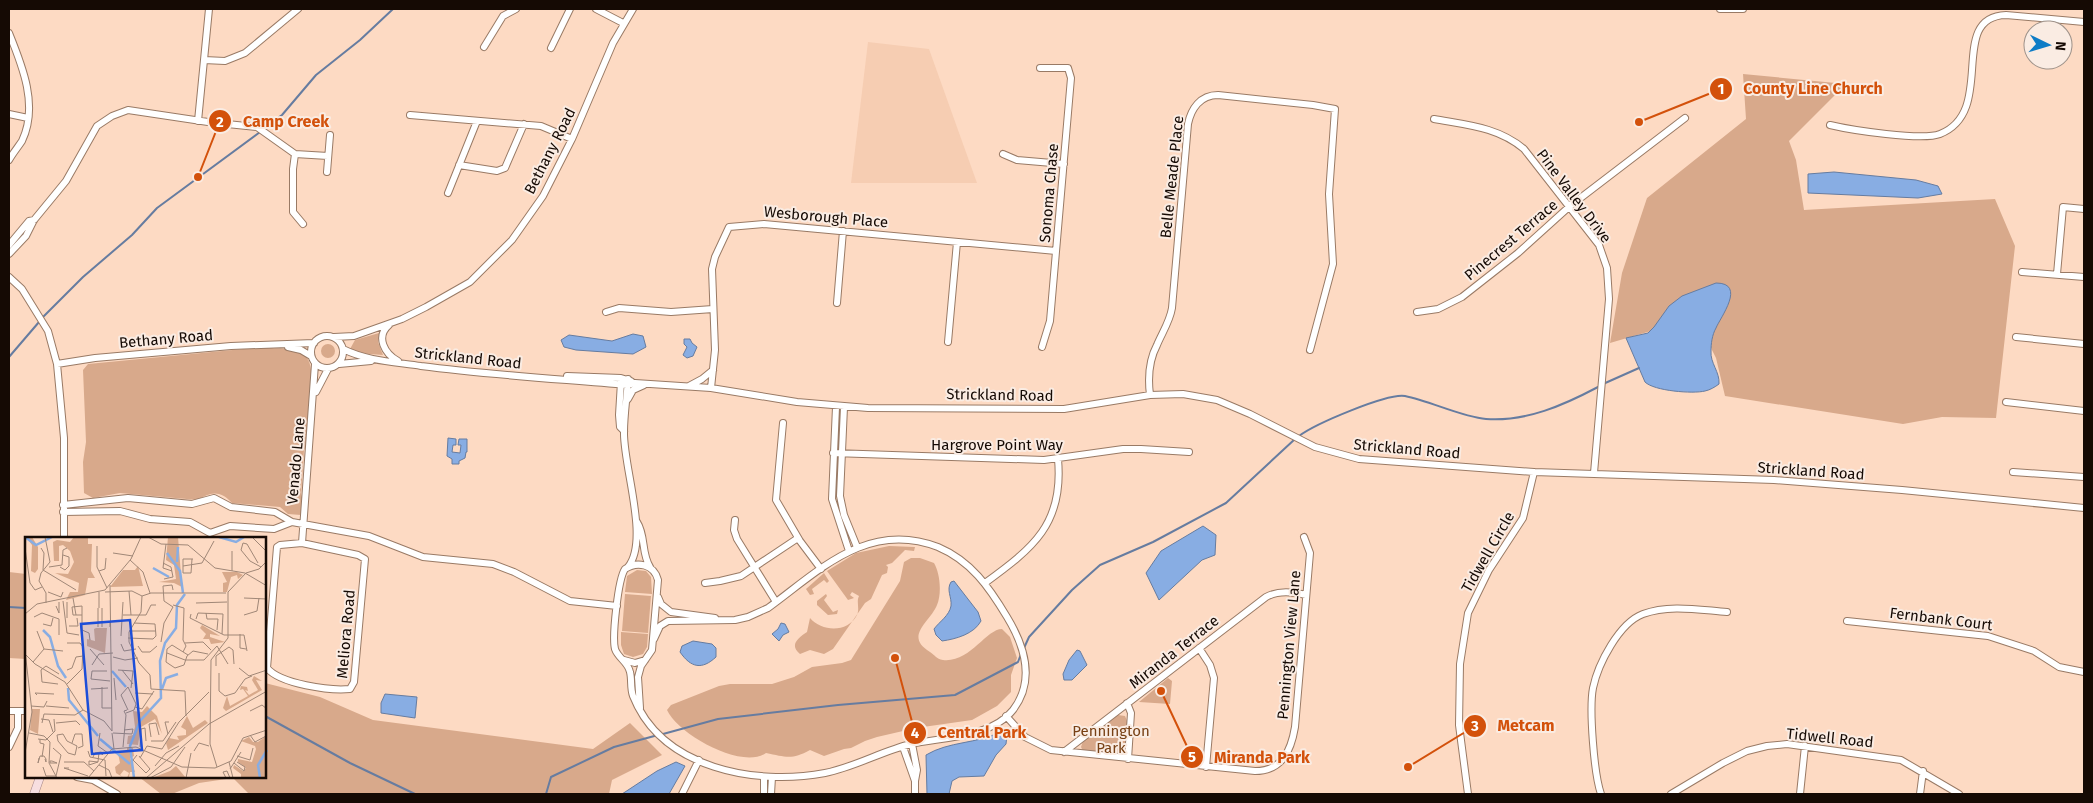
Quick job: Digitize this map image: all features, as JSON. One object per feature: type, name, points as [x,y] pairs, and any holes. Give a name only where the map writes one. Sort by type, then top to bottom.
[{"type":"main road","points":[[34,794],[40,778]]},
{"type":"street","points":[[198,121],[209,9]]},
{"type":"street","points":[[204,60],[225,61],[244,53],[298,9]]},
{"type":"street","points":[[484,47],[503,16],[516,9]]},
{"type":"street","points":[[551,48],[570,9]]},
{"type":"street","points":[[596,9],[623,23]]},
{"type":"street","name":"Bethany Road","points":[[334,337],[354,336],[426,308],[470,282],[512,240],[543,196],[572,139],[613,43],[623,23],[633,9]]},
{"type":"street","points":[[1720,9],[1743,9]]},
{"type":"street","points":[[1830,125],[1850,130],[1925,136],[1942,133],[1958,122],[1966,109],[1976,38],[1981,27],[1986,22],[1996,16],[2006,15],[2084,22]]},
{"type":"street","points":[[9,33],[23,70],[28,99],[28,118],[23,138],[9,159]]},
{"type":"street","name":"Sonoma Chase","points":[[1040,68],[1068,68],[1071,78],[1049,327],[1042,347]]},
{"type":"street","name":"Belle Meade Place","points":[[1150,395],[1149,378],[1152,357],[1172,308],[1188,124],[1193,108],[1210,96],[1218,95],[1313,104],[1335,109],[1328,194],[1333,264],[1310,350]]},
{"type":"street","points":[[9,254],[21,243],[32,227],[34,220],[66,181],[97,126],[128,110],[198,121],[257,127],[295,154],[328,156]]},
{"type":"street","points":[[9,114],[28,118]]},
{"type":"street","points":[[410,115],[541,126],[572,139]]},
{"type":"street","name":"Pinecrest Terrace","points":[[1417,312],[1438,309],[1462,297],[1518,253],[1570,206],[1685,118]]},
{"type":"street","name":"Pine Valley Drive","points":[[1434,119],[1481,128],[1512,139],[1524,150],[1570,206],[1599,245],[1607,268],[1608,300],[1594,473]]},
{"type":"street","points":[[448,193],[477,121]]},
{"type":"street","points":[[459,166],[497,172],[505,168],[524,124]]},
{"type":"street","points":[[327,172],[330,135]]},
{"type":"street","points":[[295,154],[293,212],[303,224]]},
{"type":"street","points":[[1003,154],[1017,160],[1064,164]]},
{"type":"street","points":[[2057,274],[2063,207],[2084,209]]},
{"type":"street","points":[[9,245],[29,221],[34,220]]},
{"type":"street","name":"Wesborough Place","points":[[711,388],[715,350],[713,263],[729,227],[764,224],[1056,251]]},
{"type":"street","points":[[837,303],[843,231]]},
{"type":"street","points":[[15,238],[21,243]]},
{"type":"street","points":[[948,342],[957,242]]},
{"type":"street","points":[[2022,272],[2084,277]]},
{"type":"street","points":[[9,277],[22,290],[48,331],[57,364],[64,438],[64,537]]},
{"type":"street","points":[[606,312],[619,308],[671,312],[713,309]]},
{"type":"street","name":"Strickland Road","points":[[392,322],[386,327],[383,344],[386,352],[401,363]]},
{"type":"street","points":[[324,336],[334,337],[342,347],[343,356],[339,364],[328,369],[315,364],[311,356],[314,343],[324,336]]},
{"type":"street","name":"Bethany Road","points":[[342,347],[354,336]]},
{"type":"street","points":[[2016,338],[2084,344]]},
{"type":"street","name":"Bethany Road","points":[[57,364],[95,358],[236,346],[314,343]]},
{"type":"street","name":"Bethany Road","points":[[277,344],[301,350],[311,356]]},
{"type":"street","name":"Strickland Road","points":[[342,347],[352,354],[380,360],[453,370],[601,383],[624,382]]},
{"type":"street","name":"Strickland Road","points":[[339,364],[380,360]]},
{"type":"street","name":"Venado Lane","points":[[304,523],[315,364]]},
{"type":"street","name":"Venado Lane","points":[[313,401],[328,369]]},
{"type":"street","points":[[686,387],[702,379],[713,370]]},
{"type":"street","name":"Strickland Road","points":[[533,377],[711,388],[844,407],[1064,409],[1150,395],[1183,394],[1217,400],[1250,414],[1315,447],[1346,457],[1534,472],[1811,483],[2084,508]]},
{"type":"street","points":[[624,382],[619,400],[620,427],[624,431]]},
{"type":"street","points":[[624,382],[626,407],[624,431],[636,521],[634,556],[623,571],[619,581],[614,646],[628,666],[633,696],[660,738],[679,751],[699,760],[736,772],[764,777],[824,773],[912,744],[981,730],[1006,716],[1016,705],[1026,676],[1026,662],[1022,648],[1010,621],[976,572],[958,558],[932,545],[898,539],[868,543],[849,551],[761,612],[748,617],[729,620],[668,621],[660,626],[654,639]]},
{"type":"street","points":[[601,383],[615,390],[619,400]]},
{"type":"street","points":[[626,407],[633,390],[638,386],[651,384]]},
{"type":"street","points":[[2006,402],[2084,411]]},
{"type":"street","points":[[836,406],[832,499],[849,551]]},
{"type":"street","points":[[844,407],[840,496],[844,515],[857,547]]},
{"type":"street","points":[[784,423],[775,497],[798,538],[821,569]]},
{"type":"street","name":"Hargrove Point Way","points":[[833,453],[1044,460],[1129,449],[1190,452]]},
{"type":"street","points":[[985,583],[1027,550],[1047,522],[1058,496],[1058,459]]},
{"type":"street","name":"Tidwell Circle","points":[[1468,794],[1459,725],[1460,664],[1468,613],[1489,570],[1523,518],[1534,472]]},
{"type":"street","points":[[2012,472],[2084,477]]},
{"type":"street","points":[[63,508],[135,498],[192,504],[214,498],[231,507],[275,512],[292,522],[369,536],[423,557],[493,564],[570,601],[617,606]]},
{"type":"street","points":[[63,508],[120,510],[150,519],[190,522],[210,533],[230,526],[276,529],[292,522]]},
{"type":"street","points":[[735,520],[735,534],[776,602]]},
{"type":"street","points":[[636,521],[642,534],[644,557],[658,580],[652,650],[641,666],[638,677],[640,708]]},
{"type":"street","points":[[302,543],[304,523]]},
{"type":"street","name":"Pennington View Lane","points":[[1006,716],[1026,737],[1051,750],[1258,772],[1274,767],[1286,756],[1291,746],[1295,727],[1310,553],[1304,537]]},
{"type":"street","points":[[705,583],[735,578],[754,568],[798,538]]},
{"type":"street","name":"Meliora Road","points":[[302,543],[358,555],[365,559],[354,682],[350,689],[306,684],[277,676],[267,668],[277,547],[302,543]]},
{"type":"street","points":[[627,568],[635,565],[650,568]]},
{"type":"street","name":"Miranda Terrace","points":[[1064,752],[1269,596],[1288,592],[1306,595]]},
{"type":"street","points":[[657,596],[661,604],[671,612],[729,620]]},
{"type":"street","points":[[1601,794],[1596,773],[1592,707],[1593,688],[1613,642],[1631,621],[1641,614],[1652,611],[1664,609],[1727,612]]},
{"type":"street","name":"Fernbank Court","points":[[1847,621],[1988,636],[2034,652],[2060,667],[2084,672]]},
{"type":"street","points":[[1199,648],[1210,665],[1214,678],[1206,767]]},
{"type":"street","points":[[622,659],[635,662],[646,660]]},
{"type":"street","points":[[630,677],[638,677]]},
{"type":"street","points":[[1127,703],[1131,718],[1128,759]]},
{"type":"street","points":[[9,711],[25,711]]},
{"type":"street","points":[[9,747],[18,728],[18,711]]},
{"type":"street","points":[[912,744],[918,770],[915,780]]},
{"type":"street","name":"Tidwell Road","points":[[1671,794],[1723,763],[1746,752],[1766,746],[1806,746],[1901,760],[1959,794]]},
{"type":"street","points":[[1800,794],[1806,746]]},
{"type":"street","points":[[903,747],[915,780],[916,794]]},
{"type":"street","points":[[682,794],[699,760]]},
{"type":"street","points":[[1920,794],[1923,772]]},
{"type":"street","points":[[764,777],[764,794]]},
{"type":"street","points":[[771,794],[772,777]]},
{"type":"street","points":[[82,778],[93,780],[113,793]]},
{"type":"shaded area","points":[[868,42],[929,49],[977,183],[851,183]]},
{"type":"green space","points":[[1743,74],[1846,84],[1789,141],[1796,160],[1804,210],[1995,199],[2015,246],[1996,418],[1942,417],[1903,424],[1725,396],[1716,358],[1701,328],[1661,328],[1610,343],[1622,273],[1647,198],[1746,119]]},
{"type":"green space","points":[[379,333],[378,342],[383,355],[357,353],[350,349],[355,340]]},
{"type":"green space","points":[[325,344],[331,344],[335,351],[331,358],[325,358],[321,354],[321,348]]},
{"type":"green space","points":[[264,347],[301,353],[309,362],[312,398],[307,446],[304,450],[301,515],[288,514],[280,507],[232,503],[220,494],[207,495],[198,500],[120,493],[93,498],[84,493],[83,462],[86,442],[83,370],[88,364]]},
{"type":"green space","points":[[889,546],[915,547],[914,551],[905,550],[892,563],[886,565],[888,567],[887,573],[882,575],[871,599],[865,603],[857,614],[859,596],[852,592],[850,595],[854,598],[848,600],[827,571],[856,553]]},
{"type":"green space","points":[[911,558],[920,558],[934,563],[939,578],[940,589],[937,605],[919,634],[922,646],[939,659],[953,660],[969,652],[996,630],[1002,629],[1010,637],[1017,658],[1011,675],[1011,692],[997,706],[972,720],[916,728],[877,737],[851,748],[824,756],[810,750],[789,757],[766,753],[755,757],[742,757],[711,747],[684,729],[673,719],[667,710],[671,705],[719,686],[730,684],[772,684],[794,677],[812,667],[851,660],[900,581],[904,562]]},
{"type":"green space","points":[[637,570],[646,571],[651,577],[652,594],[625,592],[627,576]]},
{"type":"green space","points":[[9,572],[25,574],[25,659],[9,658]]},
{"type":"green space","points":[[824,573],[829,581],[827,583],[824,580],[812,589],[814,594],[810,595],[806,589]]},
{"type":"green space","points":[[625,594],[651,596],[648,633],[622,631]]},
{"type":"green space","points":[[826,594],[827,596],[824,600],[833,612],[838,610],[837,614],[828,615],[817,605],[817,601]]},
{"type":"green space","points":[[810,618],[815,623],[828,628],[841,628],[852,621],[833,649],[824,654],[810,650],[800,654],[795,648],[798,639],[807,632]]},
{"type":"green space","points":[[621,632],[648,634],[647,647],[643,654],[633,657],[624,654],[621,645]]},
{"type":"green space","points":[[1168,678],[1172,681],[1170,704],[1139,702]]},
{"type":"green space","points":[[266,683],[320,697],[373,720],[593,749],[630,723],[662,755],[612,780],[609,794],[249,794],[233,778],[266,778]]},
{"type":"green space","name":"Pennington Park","points":[[1118,715],[1125,716],[1128,723],[1124,754],[1122,756],[1083,751],[1081,747],[1083,741]]},
{"type":"green space","points":[[140,778],[233,778],[199,783],[172,794],[161,794]]},
{"type":"water","points":[[1834,172],[1916,180],[1938,186],[1942,194],[1918,198],[1808,193],[1808,174]]},
{"type":"water","points":[[1716,283],[1725,285],[1730,289],[1731,295],[1712,342],[1711,355],[1719,384],[1707,391],[1692,392],[1665,390],[1645,382],[1626,338],[1648,333],[1669,306],[1682,296]]},
{"type":"water","points":[[633,334],[643,336],[646,347],[633,354],[576,350],[564,347],[561,340],[569,335],[612,341]]},
{"type":"water","points":[[684,339],[690,339],[697,347],[693,356],[687,358],[683,355],[687,347],[684,344]]},
{"type":"water","points":[[448,438],[456,439],[456,445],[453,445],[452,452],[460,453],[461,445],[458,445],[459,439],[467,439],[467,452],[465,458],[459,461],[459,464],[452,464],[452,459],[447,456]]},
{"type":"water","points":[[1203,526],[1216,535],[1215,555],[1202,560],[1159,600],[1146,573],[1161,551]]},
{"type":"water","points":[[954,581],[978,612],[981,621],[969,633],[942,641],[936,635],[934,629],[950,610],[949,588],[951,582]]},
{"type":"water","points":[[781,623],[785,624],[789,632],[783,635],[779,641],[772,634]]},
{"type":"water","points":[[693,641],[712,644],[716,648],[716,657],[701,665],[688,661],[680,652],[682,646]]},
{"type":"water","points":[[1077,650],[1080,651],[1087,665],[1072,680],[1064,680],[1063,674],[1069,660]]},
{"type":"water","points":[[385,694],[417,697],[415,718],[381,713],[381,703]]},
{"type":"water","points":[[1000,732],[1007,735],[1006,744],[996,755],[984,776],[959,777],[952,781],[949,794],[927,794],[926,755],[944,747],[982,739]]},
{"type":"water","points":[[676,762],[685,766],[669,794],[622,794],[657,771]]},
{"type":"waterway","points":[[263,128],[282,115],[316,75],[360,40],[393,9]]},
{"type":"waterway","points":[[42,318],[83,277],[132,235],[157,208],[260,132]]},
{"type":"waterway","points":[[9,357],[39,322]]},
{"type":"waterway","points":[[1603,384],[1639,368]]},
{"type":"waterway","points":[[1299,436],[1351,410],[1396,396],[1415,398],[1477,418],[1501,419],[1516,418],[1544,411],[1598,387]]},
{"type":"waterway","points":[[1024,648],[1029,637],[1072,590],[1100,565],[1153,542],[1226,503],[1295,439]]},
{"type":"waterway","points":[[9,607],[25,608]]},
{"type":"waterway","points":[[663,734],[718,719],[838,705],[955,695],[1018,662],[1021,654]]},
{"type":"waterway","points":[[266,717],[350,763],[415,794]]},
{"type":"waterway","points":[[546,794],[551,777],[614,747],[658,735]]},
{"type":"place","name":"County Line Church","points":[[1639,122]]},
{"type":"place","name":"Camp Creek","points":[[198,177]]},
{"type":"place","name":"Central Park","points":[[895,658]]},
{"type":"place","name":"Miranda Park","points":[[1161,691]]},
{"type":"place","name":"Metcam","points":[[1408,767]]}]
